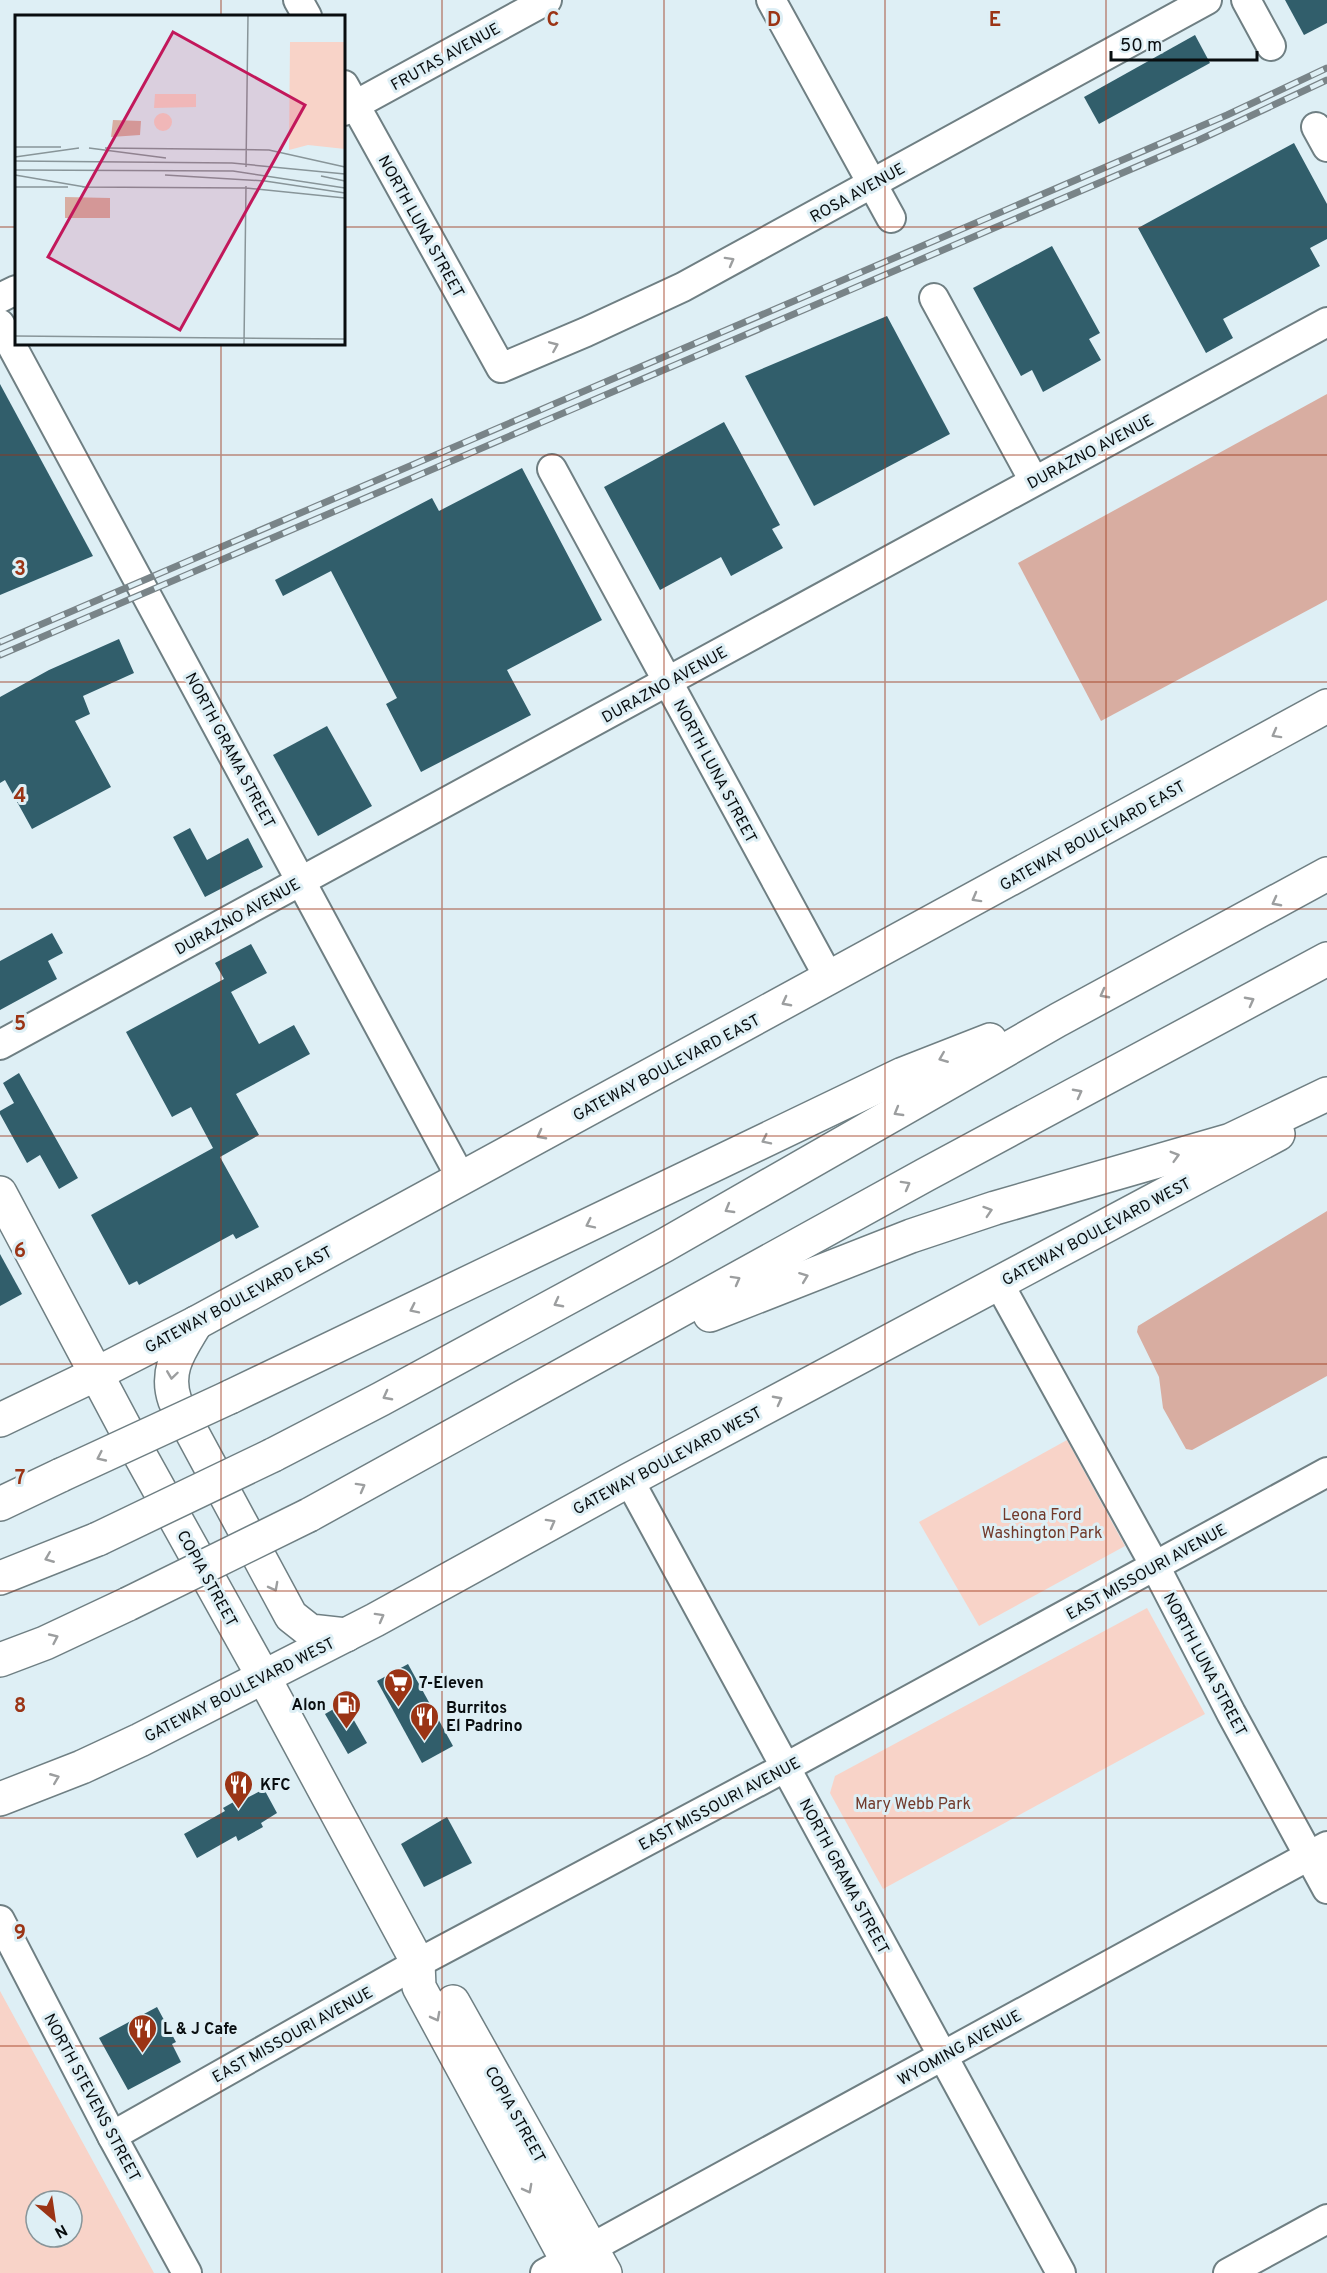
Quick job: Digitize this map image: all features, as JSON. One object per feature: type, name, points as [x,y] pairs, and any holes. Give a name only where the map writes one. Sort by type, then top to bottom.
[{"type":"main road","name":"GATEWAY BOULEVARD EAST","points":[[0,1420],[196,1323],[1327,706]]},
{"type":"main road","points":[[0,1578],[98,1539],[273,1455],[381,1399],[665,1245],[1058,1020],[1327,874]]},
{"type":"main road","points":[[0,1660],[45,1643],[309,1515],[925,1175],[1327,959]]},
{"type":"main road","points":[[0,1504],[230,1397],[903,1074],[983,1042],[1058,1020]]},
{"type":"main road","points":[[537,1389],[740,1302],[910,1236],[995,1208],[1231,1140],[1327,1094]]},
{"type":"main road","name":"GATEWAY BOULEVARD WEST","points":[[0,1799],[110,1754],[346,1635],[629,1480],[1327,1106]]},
{"type":"main road","name":"COPIA STREET","points":[[0,1193],[96,1374],[418,1963],[438,1977],[577,2266]]},
{"type":"main road","points":[[196,1323],[172,1370],[170,1380],[175,1401],[291,1617],[310,1631],[346,1635]]},
{"type":"street","points":[[298,0],[306,15]]},
{"type":"street","name":"FRUTAS AVENUE","points":[[347,100],[547,0]]},
{"type":"street","points":[[771,0],[891,218]]},
{"type":"street","name":"ROSA AVENUE","points":[[501,368],[683,287],[1207,0]]},
{"type":"street","points":[[1246,0],[1271,46]]},
{"type":"street","name":"NORTH LUNA STREET","points":[[347,100],[501,368]]},
{"type":"street","points":[[0,298],[15,290]]},
{"type":"street","points":[[934,298],[1034,481]]},
{"type":"street","name":"DURAZNO AVENUE","points":[[0,1045],[1327,322]]},
{"type":"street","name":"NORTH GRAMA STREET","points":[[0,324],[461,1178]]},
{"type":"street","name":"NORTH LUNA STREET","points":[[552,469],[829,978]]},
{"type":"street","name":"NORTH LUNA STREET","points":[[998,1282],[1155,1566],[1318,1851],[1327,1889]]},
{"type":"street","name":"EAST MISSOURI AVENUE","points":[[112,2136],[418,1963],[786,1767],[1327,1472]]},
{"type":"street","name":"NORTH GRAMA STREET","points":[[629,1480],[1061,2273]]},
{"type":"street","name":"WYOMING AVENUE","points":[[577,2266],[943,2056],[1318,1851]]},
{"type":"street","name":"NORTH STEVENS STREET","points":[[0,1920],[112,2136],[187,2273]]},
{"type":"street","points":[[1228,2273],[1327,2219]]},
{"type":"green space","name":"Leona Ford Washington Park","points":[[1067,1440],[1125,1546],[979,1626],[919,1522]]},
{"type":"green space","name":"Mary Webb Park","points":[[1147,1608],[1205,1714],[883,1889],[830,1793],[835,1776]]},
{"type":"green space","points":[[0,1991],[154,2273],[0,2273]]},
{"type":"shaded area","points":[[1327,394],[1327,600],[1101,721],[1018,563]]},
{"type":"shaded area","points":[[1327,1211],[1327,1376],[1192,1450],[1186,1449],[1163,1408],[1159,1377],[1137,1332],[1138,1326]]},
{"type":"building","points":[[1285,0],[1327,0],[1327,23],[1304,35]]},
{"type":"building","points":[[1195,35],[1210,63],[1099,124],[1084,97]]},
{"type":"building","points":[[1294,143],[1327,204],[1327,239],[1310,248],[1320,266],[1223,319],[1233,338],[1206,353],[1138,228]]},
{"type":"building","points":[[1052,246],[1100,333],[1089,339],[1101,360],[1043,392],[1032,370],[1021,376],[973,288]]},
{"type":"building","points":[[887,316],[950,434],[814,506],[745,376]]},
{"type":"building","points":[[0,384],[93,556],[0,595]]},
{"type":"building","points":[[724,422],[780,525],[772,529],[783,548],[731,576],[721,557],[660,590],[604,487]]},
{"type":"building","points":[[522,468],[602,620],[507,670],[531,715],[421,772],[386,704],[397,698],[331,571],[283,596],[275,580],[432,498],[439,511]]},
{"type":"building","points":[[119,639],[134,673],[83,696],[90,714],[75,721],[111,787],[32,829],[5,780],[0,783],[0,697],[49,670]]},
{"type":"building","points":[[327,726],[372,806],[318,836],[273,755]]},
{"type":"building","points":[[190,828],[207,860],[248,838],[263,867],[205,897],[173,837]]},
{"type":"building","points":[[52,933],[63,953],[48,961],[57,979],[0,1010],[0,961]]},
{"type":"building","points":[[251,944],[267,973],[231,992],[259,1044],[294,1025],[310,1054],[236,1094],[259,1135],[220,1157],[259,1227],[236,1239],[233,1234],[139,1285],[137,1281],[129,1285],[91,1215],[213,1148],[191,1107],[172,1117],[126,1032],[224,979],[215,963]]},
{"type":"building","points":[[19,1073],[78,1178],[59,1189],[40,1155],[27,1163],[0,1114],[0,1111],[14,1103],[3,1083]]},
{"type":"building","points":[[0,1254],[22,1294],[0,1306]]},
{"type":"building","points":[[408,1664],[453,1746],[422,1763],[377,1681]]},
{"type":"building","points":[[344,1703],[367,1743],[348,1754],[325,1714]]},
{"type":"building","points":[[264,1789],[277,1813],[261,1823],[263,1827],[238,1841],[236,1836],[197,1858],[184,1834],[225,1811],[223,1808],[237,1800],[239,1802]]},
{"type":"building","points":[[447,1817],[472,1863],[424,1887],[401,1844]]},
{"type":"building","name":"L & J Cafe","points":[[157,2007],[176,2042],[172,2044],[181,2062],[128,2090],[99,2038]]},
{"type":"railway","points":[[0,642],[1227,115],[1327,68]]},
{"type":"railway","points":[[0,655],[1199,140],[1327,80]]},
{"type":"place","name":"7-Eleven","points":[[398,1708]]},
{"type":"place","name":"Alon","points":[[347,1730]]},
{"type":"place","name":"Burritos El Padrino","points":[[425,1742]]},
{"type":"place","name":"KFC","points":[[239,1810]]},
{"type":"place","name":"L & J Cafe","points":[[142,2054]]}]
